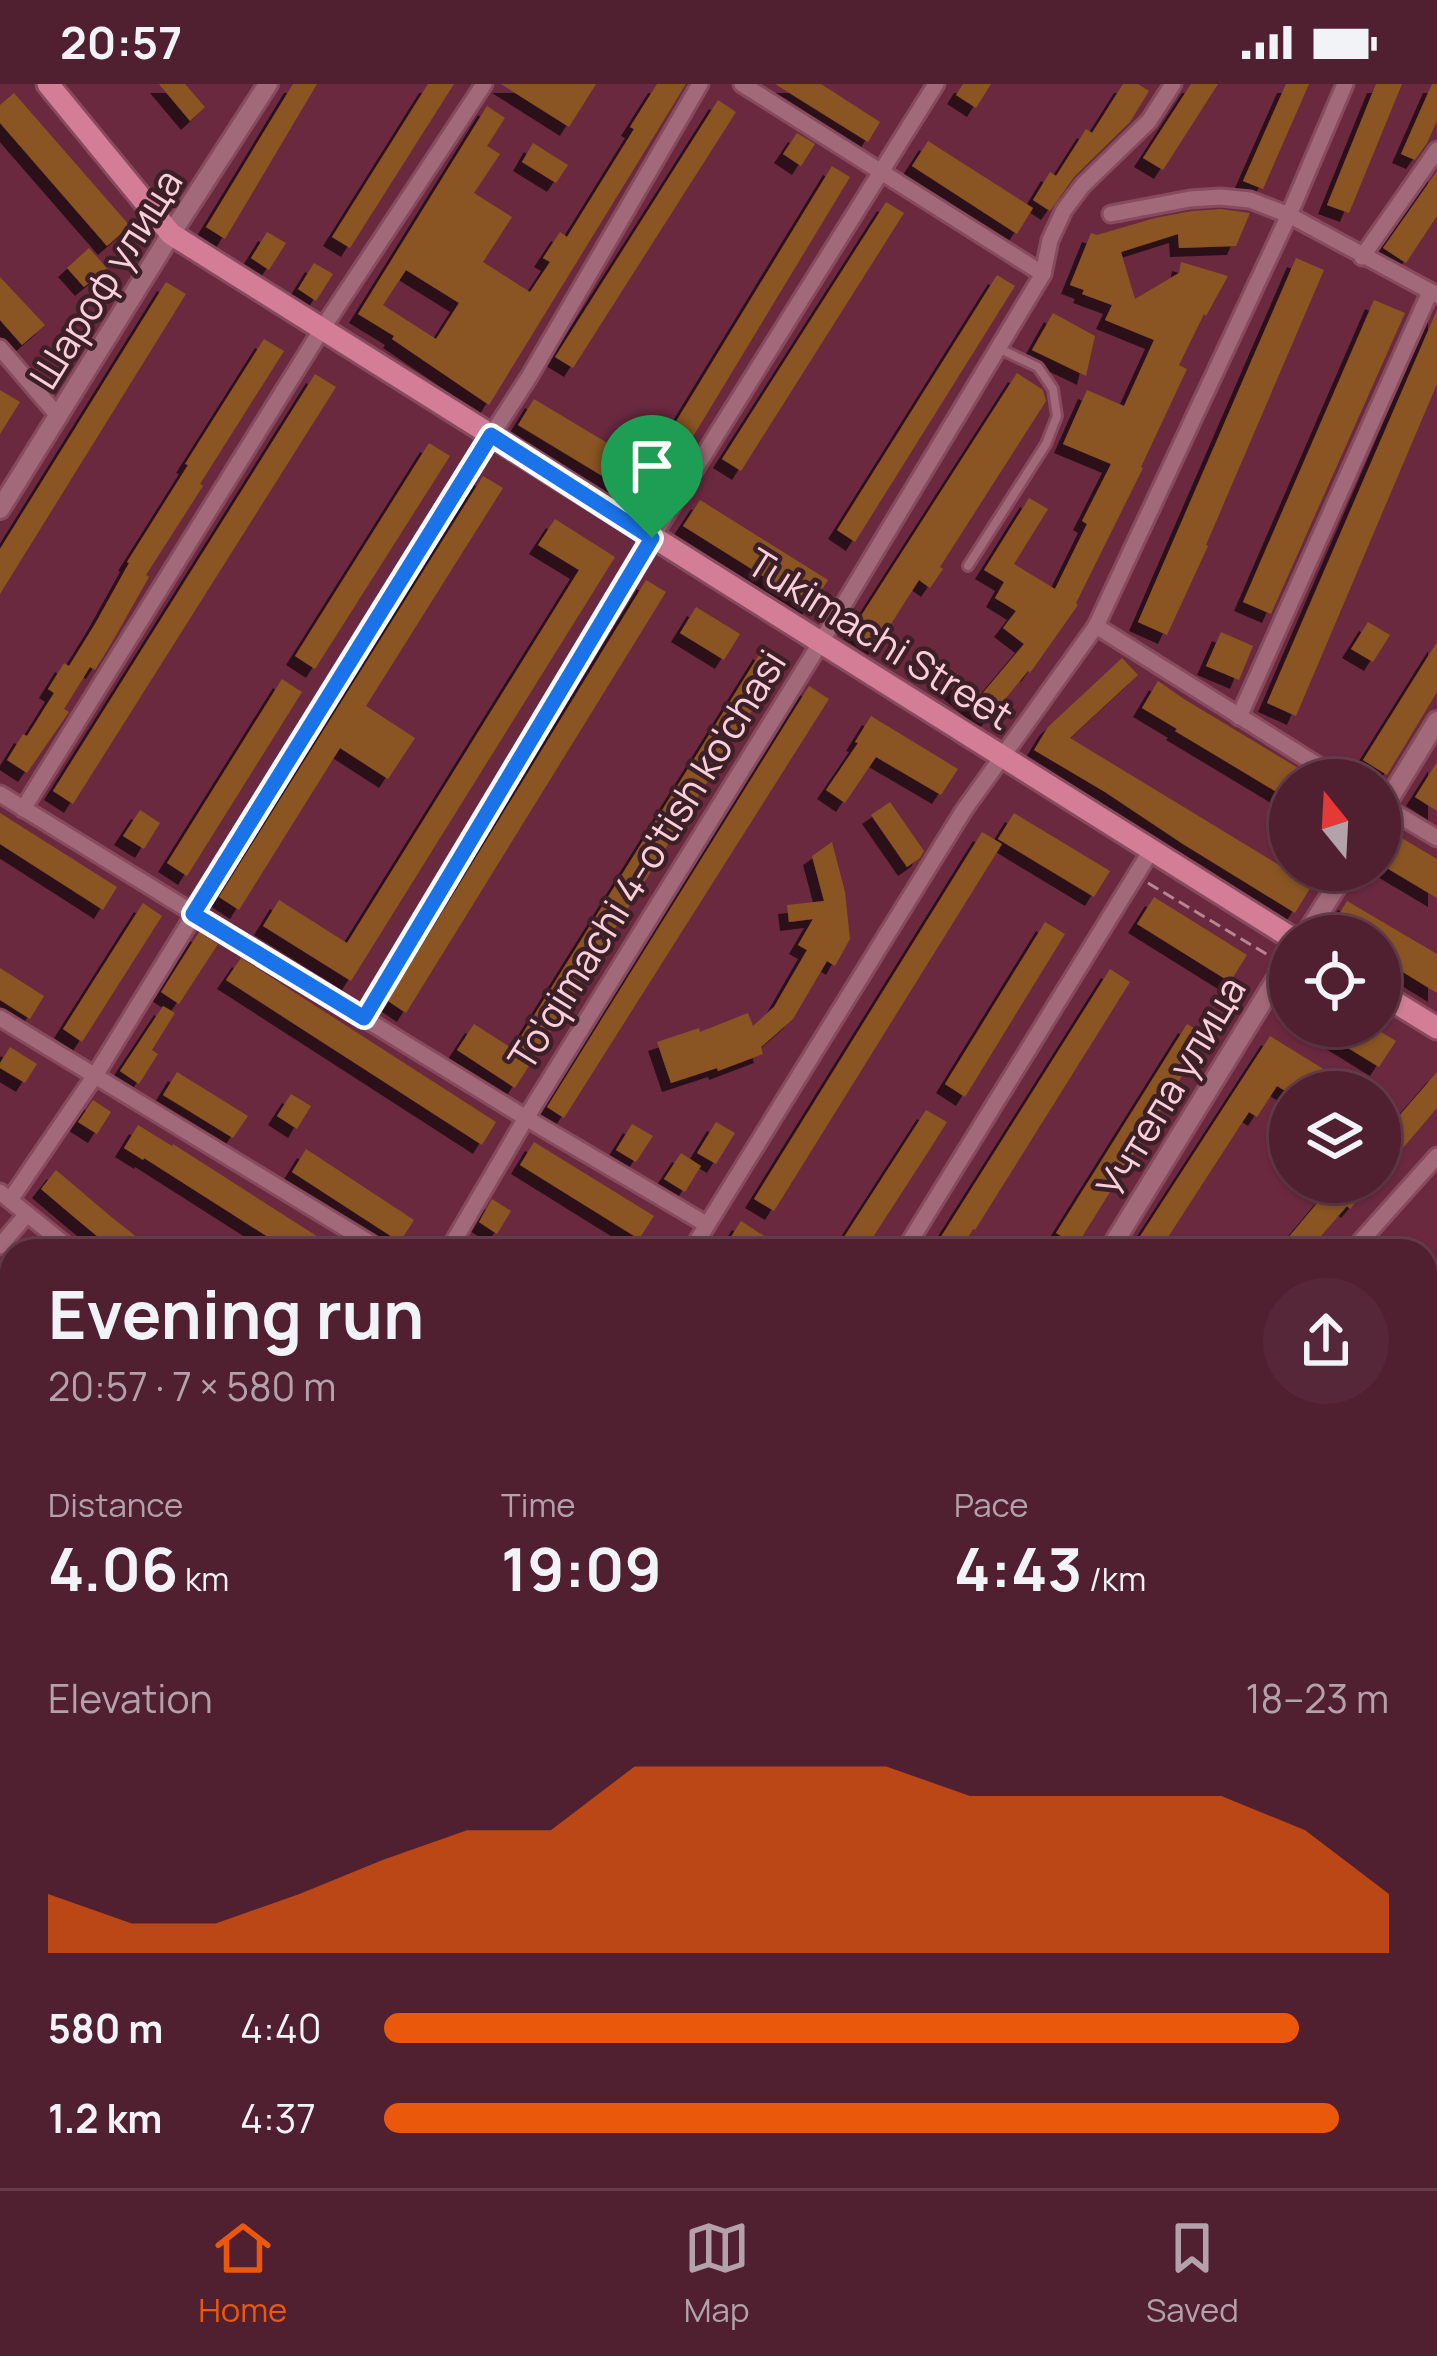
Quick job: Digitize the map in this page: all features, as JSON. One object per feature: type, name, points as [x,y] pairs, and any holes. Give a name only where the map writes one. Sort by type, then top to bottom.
[{"type":"main road","name":"Tukimachi Street","points":[[48,84],[171,234],[1153,849],[1269,935]]},
{"type":"main road","points":[[1401,1006],[1437,1028]]},
{"type":"street","name":"Шароф улица","points":[[0,509],[268,84]]},
{"type":"street","points":[[23,809],[322,329],[484,84]]},
{"type":"street","points":[[58,1239],[5,1197],[96,1075],[529,377],[700,84]]},
{"type":"street","points":[[742,84],[1043,274]]},
{"type":"street","points":[[364,1018],[652,538],[936,84]]},
{"type":"street","name":"To'qimachi 4-o'tish ko'chasi","points":[[455,1239],[1043,274],[1050,240],[1064,210],[1149,121],[1173,84]]},
{"type":"street","points":[[698,1239],[964,810],[1096,626],[1289,215],[1345,84]]},
{"type":"street","points":[[1362,257],[1437,150]]},
{"type":"street","points":[[1111,214],[1190,199],[1250,200],[1289,215],[1434,294],[1239,717]]},
{"type":"street","points":[[0,348],[59,417]]},
{"type":"street","points":[[1096,626],[1307,759]]},
{"type":"street","points":[[1401,778],[1437,722]]},
{"type":"street","points":[[0,794],[706,1224]]},
{"type":"street","points":[[1401,818],[1437,838]]},
{"type":"street","points":[[911,1239],[1153,849]]},
{"type":"street","name":"Учтепа улица","points":[[1116,1239],[1269,991]]},
{"type":"street","points":[[0,1018],[362,1239]]},
{"type":"street","points":[[1363,1239],[1437,1156]]},
{"type":"street","points":[[6,1239],[27,1214]]},
{"type":"lane","points":[[968,566],[1046,444],[1057,416],[1053,389],[1038,367],[999,348]]},
{"type":"path","points":[[1136,876],[1269,952]]},
{"type":"building","points":[[159,84],[185,84],[205,107],[190,121]]},
{"type":"building","points":[[293,84],[317,84],[225,239],[206,227]]},
{"type":"building","points":[[428,84],[454,84],[350,248],[332,237]]},
{"type":"building","points":[[501,84],[596,84],[569,127]]},
{"type":"building","points":[[657,84],[686,84],[489,405],[358,314],[487,106],[505,118],[487,146],[500,154],[474,193],[512,217],[483,262],[530,292],[550,262],[543,258],[560,232],[567,237],[634,129],[630,127]],"holes":[[[406,270],[459,303],[436,339],[383,305]]]},
{"type":"building","points":[[775,84],[821,84],[880,122],[868,142]]},
{"type":"building","points":[[963,84],[991,84],[976,108],[956,95]]},
{"type":"building","points":[[1123,84],[1138,84],[1149,91],[1130,122],[1074,177],[1050,211],[1033,200],[1050,172],[1056,176],[1086,129],[1092,133]]},
{"type":"building","points":[[1191,84],[1218,84],[1163,170],[1143,158]]},
{"type":"building","points":[[1286,84],[1309,84],[1263,189],[1243,181]]},
{"type":"building","points":[[1376,84],[1402,84],[1349,213],[1327,205]]},
{"type":"building","points":[[1432,84],[1437,84],[1437,121],[1415,160],[1401,154]]},
{"type":"building","points":[[14,93],[130,226],[107,246],[0,123],[0,105]]},
{"type":"building","points":[[718,100],[736,112],[573,368],[555,357]]},
{"type":"building","points":[[797,133],[815,144],[801,166],[783,154]]},
{"type":"building","points":[[928,141],[1033,208],[1017,234],[912,166]]},
{"type":"building","points":[[533,143],[568,165],[556,183],[522,162]]},
{"type":"building","points":[[832,166],[850,177],[691,440],[672,428]]},
{"type":"building","points":[[1437,171],[1437,216],[1406,263],[1383,248]]},
{"type":"building","points":[[886,202],[904,213],[741,471],[722,459]]},
{"type":"building","points":[[1221,209],[1250,213],[1236,246],[1179,248],[1178,234],[1121,252],[1135,299],[1179,273],[1181,262],[1228,276],[1179,365],[1187,369],[1078,605],[1030,673],[988,720],[944,683],[954,671],[982,694],[1024,644],[1003,628],[1016,611],[995,598],[1004,582],[984,570],[1029,498],[1048,509],[1014,564],[1055,589],[1111,464],[1063,444],[1087,390],[1124,406],[1154,340],[1105,320],[1112,305],[1070,285],[1091,233]]},
{"type":"building","points":[[267,232],[286,243],[269,270],[251,258]]},
{"type":"building","points":[[89,248],[107,268],[84,287],[67,268]]},
{"type":"building","points":[[1296,258],[1324,270],[1167,635],[1138,622]]},
{"type":"building","points":[[314,263],[333,274],[316,301],[298,289]]},
{"type":"building","points":[[997,275],[1015,286],[855,542],[837,530]]},
{"type":"building","points":[[0,277],[45,325],[22,345],[0,320]]},
{"type":"building","points":[[166,282],[186,294],[0,594],[0,549]]},
{"type":"building","points":[[1374,300],[1405,313],[1271,614],[1243,602]]},
{"type":"building","points":[[1437,310],[1437,384],[1296,716],[1267,703]]},
{"type":"building","points":[[1053,313],[1095,336],[1086,376],[1032,350]]},
{"type":"building","points":[[264,339],[284,351],[146,575],[111,644],[95,670],[90,667],[64,709],[69,712],[27,773],[7,760],[54,693],[48,689],[95,624],[185,464]]},
{"type":"building","points":[[1017,373],[1043,390],[1046,401],[930,588],[919,580],[877,646],[852,630]]},
{"type":"building","points":[[315,374],[336,387],[73,804],[53,791]]},
{"type":"building","points":[[0,390],[20,402],[0,434]]},
{"type":"building","points":[[534,399],[659,474],[642,500],[518,425]]},
{"type":"building","points":[[429,443],[450,456],[315,669],[295,656]]},
{"type":"building","points":[[483,476],[503,488],[366,706],[415,738],[388,779],[340,748],[239,910],[219,897]]},
{"type":"building","points":[[700,500],[828,580],[811,606],[683,526]]},
{"type":"building","points":[[555,519],[615,557],[351,981],[263,926],[279,900],[347,943],[579,570],[538,545]]},
{"type":"building","points":[[646,580],[666,592],[406,1013],[388,1001]]},
{"type":"building","points":[[696,607],[740,634],[724,660],[680,633]]},
{"type":"building","points":[[1368,622],[1390,635],[1373,662],[1351,649]]},
{"type":"building","points":[[1221,632],[1253,646],[1239,680],[1206,666]]},
{"type":"building","points":[[1437,642],[1437,692],[1397,759],[1364,759]]},
{"type":"building","points":[[762,650],[782,663],[515,1088],[457,1050],[474,1024],[513,1049]]},
{"type":"building","points":[[1122,658],[1138,675],[1070,738],[1269,859],[1269,891],[1308,891],[1295,913],[1034,750],[1048,727]]},
{"type":"building","points":[[282,679],[302,692],[187,876],[167,863]]},
{"type":"building","points":[[1158,681],[1283,759],[1269,759],[1269,787],[1142,708]]},
{"type":"building","points":[[809,686],[829,699],[564,1118],[547,1107]]},
{"type":"building","points":[[871,716],[958,769],[941,795],[876,757],[845,803],[826,790]]},
{"type":"building","points":[[1437,762],[1437,811],[1415,797]]},
{"type":"building","points":[[890,802],[924,851],[907,867],[871,815]]},
{"type":"building","points":[[140,810],[160,823],[144,849],[123,836]]},
{"type":"building","points":[[0,813],[117,887],[103,910],[0,844]]},
{"type":"building","points":[[1014,813],[1110,871],[1094,897],[998,839]]},
{"type":"building","points":[[982,832],[1002,844],[774,1211],[754,1199]]},
{"type":"building","points":[[1401,838],[1437,859],[1437,898],[1401,877]]},
{"type":"building","points":[[832,842],[845,892],[850,939],[835,966],[827,961],[793,1019],[761,1047],[763,1054],[671,1083],[657,1042],[748,1013],[753,1026],[774,1007],[807,950],[798,945],[813,919],[789,922],[787,905],[824,901],[812,856]]},
{"type":"building","points":[[1154,897],[1247,955],[1230,982],[1137,924]]},
{"type":"building","points":[[1347,901],[1371,915],[1338,915]]},
{"type":"building","points":[[143,903],[162,916],[82,1042],[63,1029]]},
{"type":"building","points":[[1045,922],[1065,934],[965,1097],[945,1084]]},
{"type":"building","points":[[199,932],[218,944],[179,1004],[161,992]]},
{"type":"building","points":[[1401,933],[1437,954],[1437,993],[1401,971]]},
{"type":"building","points":[[241,958],[496,1122],[482,1145],[226,980]]},
{"type":"building","points":[[0,968],[44,996],[30,1019],[0,1000]]},
{"type":"building","points":[[1110,969],[1130,982],[975,1230],[967,1239],[940,1239]]},
{"type":"building","points":[[163,1006],[175,1013],[152,1050],[158,1054],[139,1084],[120,1071]]},
{"type":"building","points":[[1187,1024],[1207,1036],[1081,1239],[1056,1233]]},
{"type":"building","points":[[1269,1038],[1269,1047],[1288,1047],[1327,1071],[1269,1071],[1269,1098],[1257,1117],[1249,1112],[1167,1239],[1138,1239]]},
{"type":"building","points":[[10,1047],[37,1064],[25,1083],[0,1068]]},
{"type":"building","points":[[1346,1047],[1392,1047],[1379,1067]]},
{"type":"building","points":[[177,1072],[248,1116],[233,1138],[163,1095]]},
{"type":"building","points":[[1437,1072],[1437,1108],[1401,1150],[1401,1114]]},
{"type":"building","points":[[291,1094],[311,1106],[297,1129],[277,1116]]},
{"type":"building","points":[[93,1100],[111,1112],[97,1134],[78,1122]]},
{"type":"building","points":[[926,1110],[947,1122],[872,1239],[843,1239]]},
{"type":"building","points":[[716,1122],[735,1133],[716,1164],[697,1153]]},
{"type":"building","points":[[632,1124],[653,1136],[636,1162],[616,1150]]},
{"type":"building","points":[[138,1125],[321,1239],[271,1239],[124,1148]]},
{"type":"building","points":[[534,1142],[654,1216],[639,1239],[520,1165]]},
{"type":"building","points":[[306,1149],[414,1220],[402,1239],[395,1239],[292,1172]]},
{"type":"building","points":[[681,1153],[701,1166],[685,1192],[664,1179]]},
{"type":"building","points":[[56,1170],[139,1239],[101,1239],[41,1189]]},
{"type":"building","points":[[492,1199],[511,1211],[497,1234],[479,1222]]},
{"type":"building","points":[[1317,1203],[1355,1203],[1318,1239],[1287,1239]]},
{"type":"building","points":[[741,1221],[769,1239],[730,1239]]},
{"type":"route","points":[[491,435],[652,538],[364,1018],[193,914],[491,435]]}]
